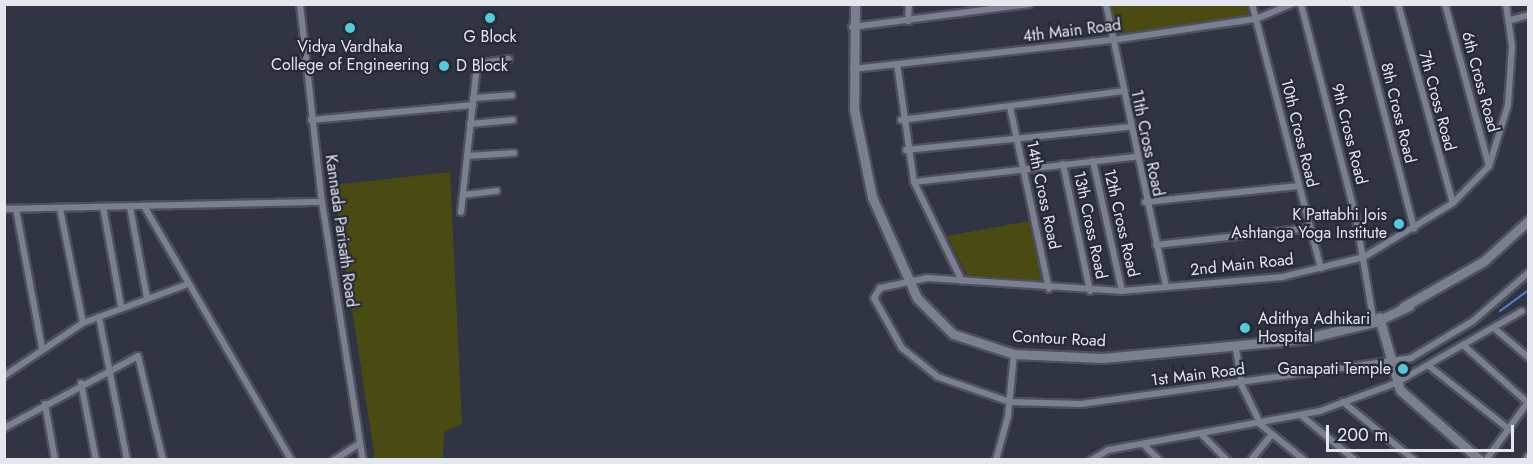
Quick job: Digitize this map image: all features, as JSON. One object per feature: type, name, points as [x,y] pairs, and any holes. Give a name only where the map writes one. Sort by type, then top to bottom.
[{"type":"main road","name":"Contour Road","points":[[855,4],[852,27],[852,69],[860,153],[908,282],[953,334],[1014,354],[1103,358],[1236,349],[1347,328],[1409,306],[1484,261],[1528,220]]},
{"type":"main road","points":[[1376,317],[1396,384],[1480,459]]},
{"type":"street","name":"Kannada Parisath Road","points":[[300,4],[311,120],[322,202],[363,459]]},
{"type":"street","points":[[908,21],[909,4]]},
{"type":"street","points":[[852,27],[1030,4]]},
{"type":"street","name":"11th Cross Road","points":[[1106,4],[1135,157],[1166,286]]},
{"type":"street","name":"10th Cross Road","points":[[1252,4],[1298,186],[1322,268]]},
{"type":"street","name":"4th Main Road","points":[[852,69],[1113,40],[1256,19],[1292,4]]},
{"type":"street","name":"9th Cross Road","points":[[1301,4],[1364,257],[1376,317]]},
{"type":"street","name":"8th Cross Road","points":[[1356,4],[1414,229]]},
{"type":"street","name":"7th Cross Road","points":[[1398,4],[1453,204]]},
{"type":"street","name":"6th Cross Road","points":[[1444,4],[1489,166]]},
{"type":"street","name":"2nd Main Road","points":[[908,282],[962,281],[1048,289],[1122,291],[1282,277],[1364,257],[1453,204],[1489,166],[1508,105],[1511,20],[1506,4]]},
{"type":"street","points":[[1511,20],[1528,15]]},
{"type":"street","points":[[461,212],[479,61],[509,59]]},
{"type":"street","points":[[897,64],[906,150],[914,182],[962,281]]},
{"type":"street","points":[[902,120],[1123,91]]},
{"type":"street","points":[[311,120],[512,95]]},
{"type":"street","name":"14th Cross Road","points":[[1010,107],[1048,289]]},
{"type":"street","points":[[471,124],[513,120]]},
{"type":"street","points":[[906,150],[1130,127]]},
{"type":"street","points":[[467,156],[514,153]]},
{"type":"street","points":[[914,182],[1135,157]]},
{"type":"street","name":"12th Cross Road","points":[[1093,161],[1122,291]]},
{"type":"street","name":"13th Cross Road","points":[[1063,164],[1090,291]]},
{"type":"street","points":[[1145,202],[1298,186]]},
{"type":"street","points":[[463,195],[497,191]]},
{"type":"street","points":[[4,209],[322,202]]},
{"type":"street","points":[[144,206],[185,285],[291,459]]},
{"type":"street","points":[[103,207],[121,306]]},
{"type":"street","points":[[129,207],[147,298]]},
{"type":"street","points":[[16,209],[42,348]]},
{"type":"street","points":[[60,209],[83,323]]},
{"type":"street","points":[[1156,245],[1310,228]]},
{"type":"street","name":"1st Main Road","points":[[908,282],[880,288],[874,297],[902,348],[938,377],[1010,402],[1081,404],[1242,386],[1389,363],[1423,353],[1473,321],[1528,273]]},
{"type":"street","points":[[4,376],[42,348],[83,323],[121,306],[185,285]]},
{"type":"street","points":[[1091,459],[1143,446],[1302,416],[1396,384],[1522,311]]},
{"type":"street","points":[[99,317],[127,459]]},
{"type":"street","points":[[1494,328],[1528,357]]},
{"type":"street","points":[[1463,345],[1528,403],[1510,430],[1486,459]]},
{"type":"street","points":[[1236,349],[1242,386],[1261,425],[1304,459]]},
{"type":"street","points":[[996,459],[1010,402],[1014,354]]},
{"type":"street","points":[[4,428],[110,367],[138,356],[163,459]]},
{"type":"street","points":[[1429,366],[1510,430]]},
{"type":"street","points":[[81,383],[96,459]]},
{"type":"street","points":[[1342,402],[1414,459]]},
{"type":"street","points":[[45,404],[56,459]]},
{"type":"street","points":[[1302,416],[1355,459]]},
{"type":"street","points":[[1251,459],[1272,434]]},
{"type":"street","points":[[1203,436],[1227,459]]},
{"type":"street","points":[[334,459],[359,444]]},
{"type":"street","points":[[1143,446],[1159,459]]},
{"type":"shaded area","points":[[1112,5],[1247,5],[1249,16],[1117,34]]},
{"type":"shaded area","points":[[450,172],[462,424],[444,432],[443,459],[375,459],[333,185]]},
{"type":"shaded area","points":[[1029,221],[1044,281],[967,275],[947,236]]},
{"type":"waterway","points":[[1500,311],[1528,291]]},
{"type":"place","name":"G Block","points":[[490,18]]},
{"type":"place","name":"Vidya Vardhaka College of Engineering","points":[[350,28]]},
{"type":"place","name":"D Block","points":[[444,66]]},
{"type":"place","name":"K Pattabhi Jois Ashtanga Yoga Institute","points":[[1399,224]]},
{"type":"place","name":"Adithya Adhikari Hospital","points":[[1245,328]]},
{"type":"place","name":"Ganapati Temple","points":[[1403,369]]}]
